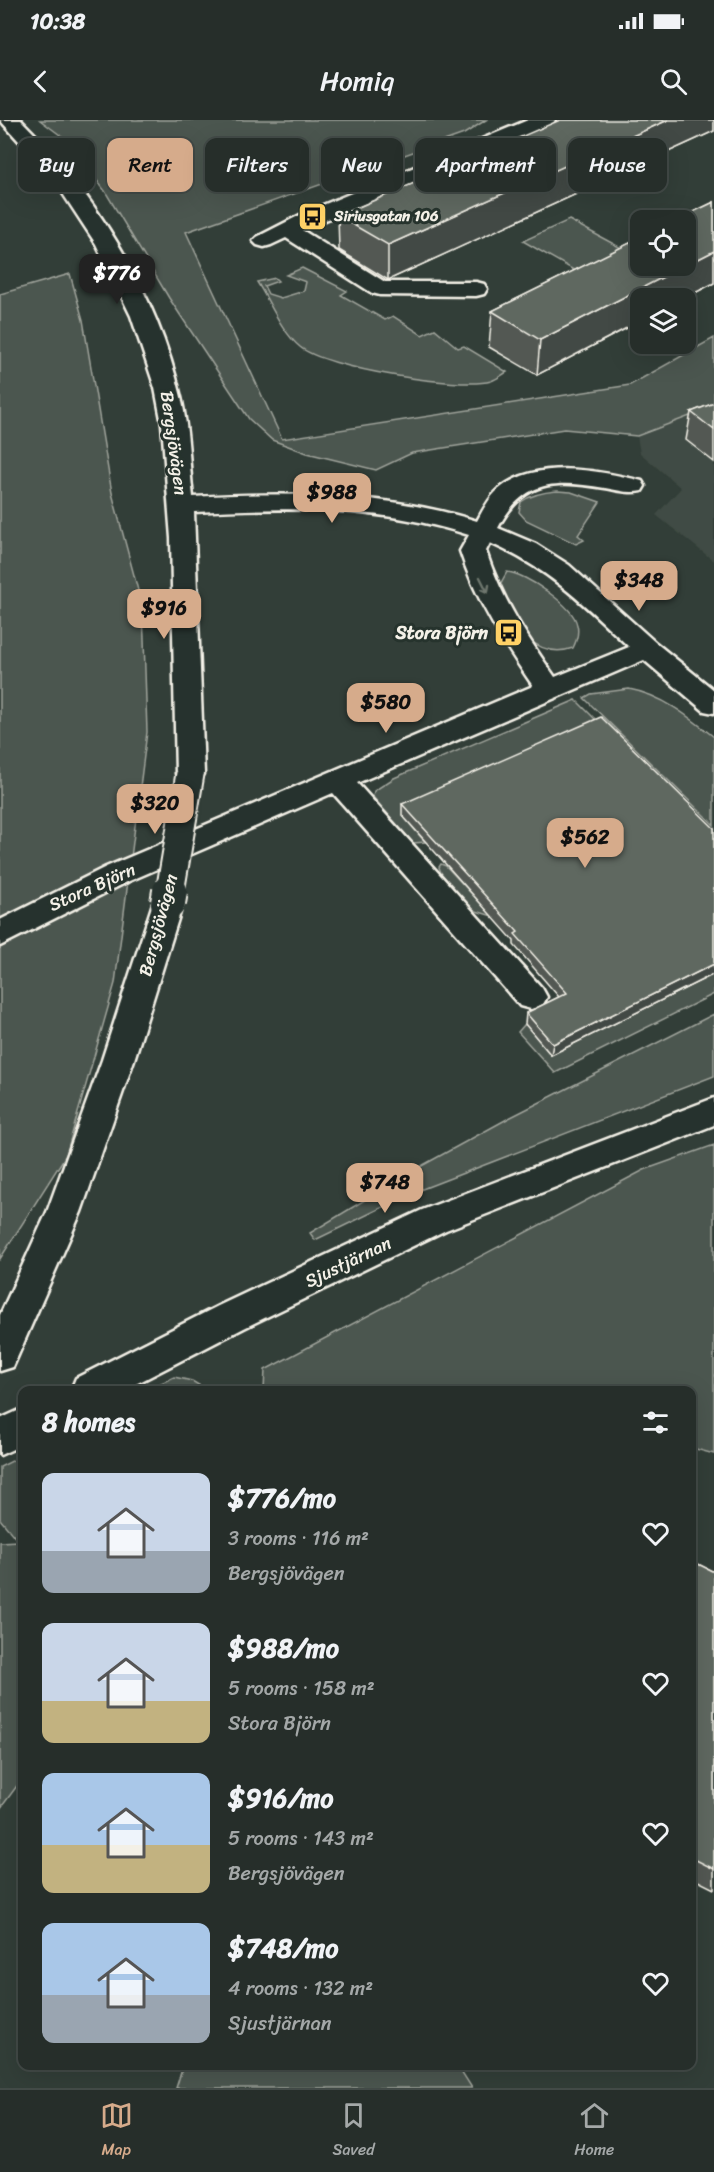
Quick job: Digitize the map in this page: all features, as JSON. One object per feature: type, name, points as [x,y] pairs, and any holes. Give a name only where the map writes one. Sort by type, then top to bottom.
[{"type":"street","name":"Bergsjövägen","points":[[0,1355],[64,1212],[118,1060],[168,903],[190,774],[182,505],[168,389],[136,298],[97,230],[56,168],[10,120]]},
{"type":"street","points":[[264,241],[313,216],[545,120]]},
{"type":"street","points":[[287,229],[380,288],[476,289]]},
{"type":"street","points":[[550,690],[509,633],[480,576],[473,551],[483,531],[507,495],[538,479],[582,477],[633,486]]},
{"type":"street","points":[[182,505],[301,502],[376,505],[439,517],[483,531],[528,551],[581,588],[646,649],[714,704]]},
{"type":"street","name":"Stora Björn","points":[[0,934],[46,908],[337,779],[646,649]]},
{"type":"street","points":[[337,779],[531,997]]},
{"type":"street","name":"Sjustjärnan","points":[[97,1386],[231,1317],[434,1220],[714,1110]]},
{"type":"street","points":[[0,1438],[18,1428]]},
{"type":"shaded area","points":[[40,120],[486,120],[464,134],[453,138],[415,138],[415,151],[403,156],[403,138],[321,138],[321,184],[309,189],[309,138],[205,138],[205,192],[299,192],[186,232],[282,439],[630,385],[685,354],[696,354],[696,348],[714,338],[714,407],[637,436],[564,429],[412,453],[376,470],[307,453],[272,440],[249,419],[169,298],[95,178],[95,138],[64,138]]},
{"type":"shaded area","points":[[569,220],[623,249],[577,272],[523,241]]},
{"type":"shaded area","points":[[302,268],[347,291],[341,295],[385,320],[393,316],[422,335],[435,329],[458,348],[464,346],[507,372],[491,381],[475,383],[424,380],[363,369],[314,355],[300,347],[287,333],[257,282],[275,278],[278,281],[264,286],[268,294],[281,298],[304,291],[306,282],[286,275]]},
{"type":"shaded area","points":[[70,274],[83,320],[112,493],[143,609],[147,732],[115,983],[66,1155],[0,1259],[0,294]]},
{"type":"shaded area","points":[[714,407],[714,561],[656,515],[681,488],[640,453],[637,436]]},
{"type":"shaded area","points":[[557,491],[571,492],[600,502],[578,535],[584,540],[576,544],[526,520],[519,512],[521,502],[525,499]]},
{"type":"shaded area","points":[[507,572],[525,578],[548,592],[574,617],[578,628],[573,648],[560,651],[548,649],[527,638],[498,588]]},
{"type":"shaded area","points":[[629,689],[664,701],[714,737],[714,825],[584,698],[591,694]]},
{"type":"shaded area","points":[[576,700],[598,722],[402,815],[425,842],[413,843],[373,797],[374,791],[394,778]]},
{"type":"shaded area","points":[[441,864],[446,866],[492,916],[470,909],[441,873],[439,867]]},
{"type":"shaded area","points":[[714,974],[714,994],[555,1073],[518,1032],[525,1024],[551,1055]]},
{"type":"shaded area","points":[[714,1014],[714,1076],[412,1193],[315,1240],[310,1233],[416,1169],[509,1118]]},
{"type":"shaded area","points":[[714,1145],[714,1454],[696,1449],[696,1386],[264,1386],[265,1370],[644,1170]]},
{"type":"shaded area","points":[[174,1377],[192,1381],[200,1386],[155,1386]]},
{"type":"shaded area","points":[[18,1458],[18,1541],[0,1519],[0,1467]]},
{"type":"shaded area","points":[[18,1541],[18,1784],[0,1809],[0,1542]]},
{"type":"shaded area","points":[[182,2070],[461,2070],[472,2088],[176,2088]]},
{"type":"building","points":[[560,120],[668,120],[628,138],[568,138],[568,165],[556,170],[556,138],[518,138]]},
{"type":"building","points":[[415,183],[415,192],[507,192],[388,245],[338,216],[394,192],[403,192],[403,188]]},
{"type":"building","points":[[714,202],[714,251],[696,260],[696,211]]},
{"type":"building","points":[[630,243],[630,276],[665,276],[642,288],[630,288],[630,294],[540,340],[492,311]]},
{"type":"building","points":[[714,403],[714,430],[691,412]]},
{"type":"building","points":[[601,717],[714,828],[714,964],[553,1044],[526,1013],[567,993],[515,934],[518,932],[402,804]]},
{"type":"building","points":[[696,1563],[714,1572],[714,1869],[696,1860]]},
{"type":"place","name":"Siriusgatan 106","points":[[313,216]]},
{"type":"place","name":"Stora Björn","points":[[509,633]]}]
